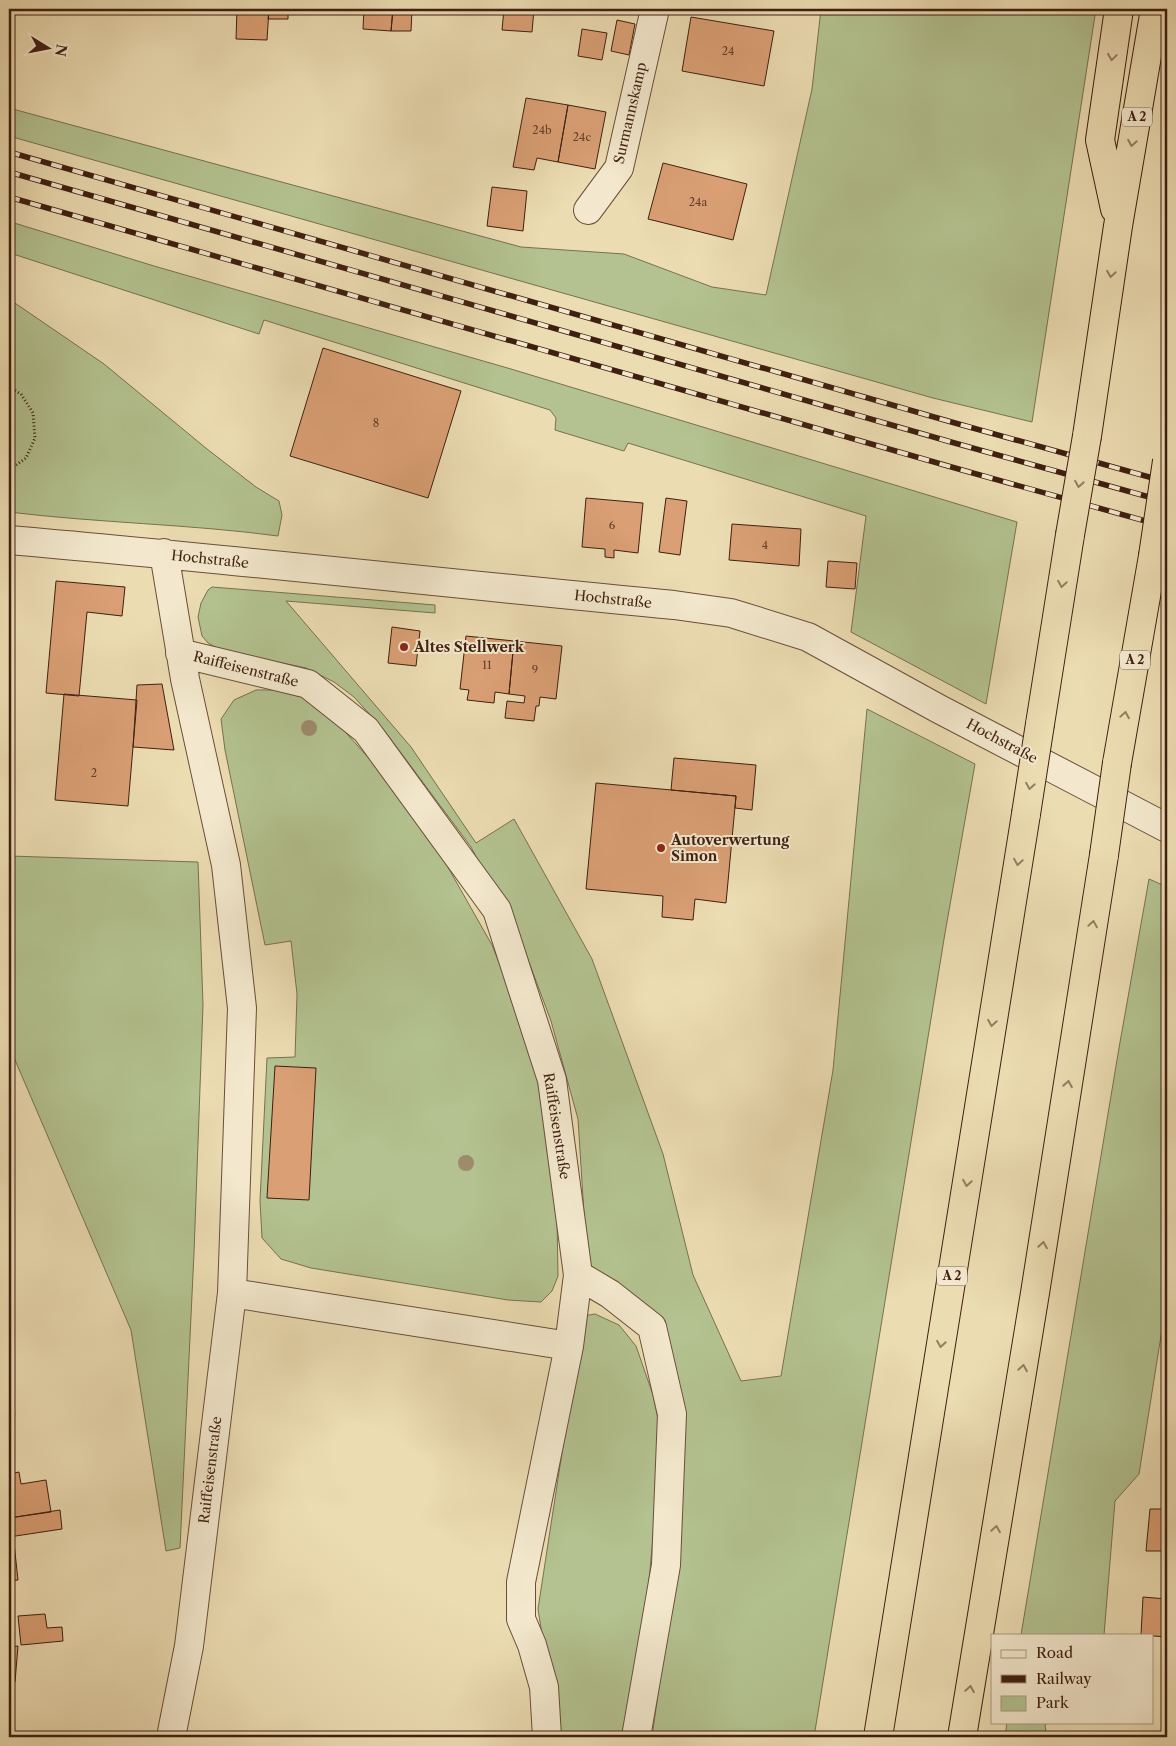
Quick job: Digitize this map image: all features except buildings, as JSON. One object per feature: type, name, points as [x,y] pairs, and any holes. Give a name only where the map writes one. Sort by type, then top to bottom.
[{"type":"highway","points":[[1118,226],[1100,140],[1119,9]]},
{"type":"highway","name":"A 2","points":[[878,1737],[1087,436],[1118,226],[1155,9]]},
{"type":"highway","name":"A 2","points":[[962,1737],[1035,1293],[1117,763],[1167,461]]},
{"type":"street","name":"Surmannskamp","points":[[588,210],[618,168],[655,9]]},
{"type":"street","name":"Hochstraße","points":[[9,540],[674,605],[731,613],[808,637],[939,709],[1167,828]]},
{"type":"street","name":"Raiffeisenstraße","points":[[164,554],[184,679],[226,865],[242,1008],[232,1294],[189,1646],[171,1737]]},
{"type":"street","name":"Raiffeisenstraße","points":[[180,653],[308,684],[366,730],[496,910],[552,1080],[578,1275],[569,1346],[521,1582],[521,1619],[532,1645],[544,1688],[547,1737]]},
{"type":"street","points":[[578,1275],[610,1294],[652,1327],[672,1414],[666,1565],[636,1737]]},
{"type":"street","points":[[232,1294],[569,1346]]},
{"type":"path","points":[[9,387],[21,394],[33,413],[35,438],[26,458],[9,470]]},
{"type":"green space","points":[[821,9],[1096,9],[1032,422],[933,398],[9,136],[9,108],[521,247],[624,254],[712,287],[766,295],[812,89]]},
{"type":"green space","points":[[11,222],[154,266],[511,369],[1017,522],[986,704],[851,632],[866,516],[628,443],[624,451],[555,430],[556,418],[550,410],[264,320],[259,334],[10,253]]},
{"type":"green space","points":[[9,299],[104,364],[207,449],[256,487],[279,501],[282,515],[278,536],[9,512]]},
{"type":"green space","points":[[212,587],[435,605],[435,613],[286,601],[411,747],[476,843],[514,819],[592,959],[663,1154],[693,1275],[741,1381],[781,1376],[833,1070],[867,709],[975,764],[945,933],[814,1737],[652,1737],[673,1585],[680,1502],[675,1364],[660,1324],[603,1277],[587,1261],[578,1119],[551,1021],[523,946],[471,847],[384,730],[354,697],[334,682],[306,668],[221,650],[208,643],[202,636],[198,617],[201,603],[208,590]]},
{"type":"green space","points":[[256,690],[275,690],[302,697],[330,715],[374,764],[441,855],[492,945],[527,1033],[549,1126],[557,1219],[558,1276],[552,1291],[541,1302],[508,1300],[311,1268],[281,1259],[262,1238],[260,1201],[267,1058],[295,1057],[297,994],[291,941],[265,945],[225,750],[221,719],[234,700]]},
{"type":"green space","points":[[9,856],[198,862],[203,1005],[194,1253],[180,1548],[166,1551],[131,1330],[9,1046]]},
{"type":"green space","points":[[1149,879],[1167,887],[1167,1298],[1139,1474],[1115,1501],[1104,1634],[1021,1634]]},
{"type":"green space","points":[[595,1314],[619,1325],[636,1346],[653,1395],[658,1419],[656,1506],[640,1656],[621,1737],[558,1737],[538,1609],[583,1316]]},
{"type":"green space","points":[[1007,1724],[1047,1724],[1045,1725],[1047,1737],[1005,1737]]},
{"type":"railway","points":[[9,152],[1167,482]]},
{"type":"railway","points":[[9,172],[1167,502]]},
{"type":"railway","points":[[9,197],[1167,527]]},
{"type":"place","name":"Altes Stellwerk","points":[[404,647]]},
{"type":"place","name":"Autoverwertung Simon","points":[[661,848]]}]
